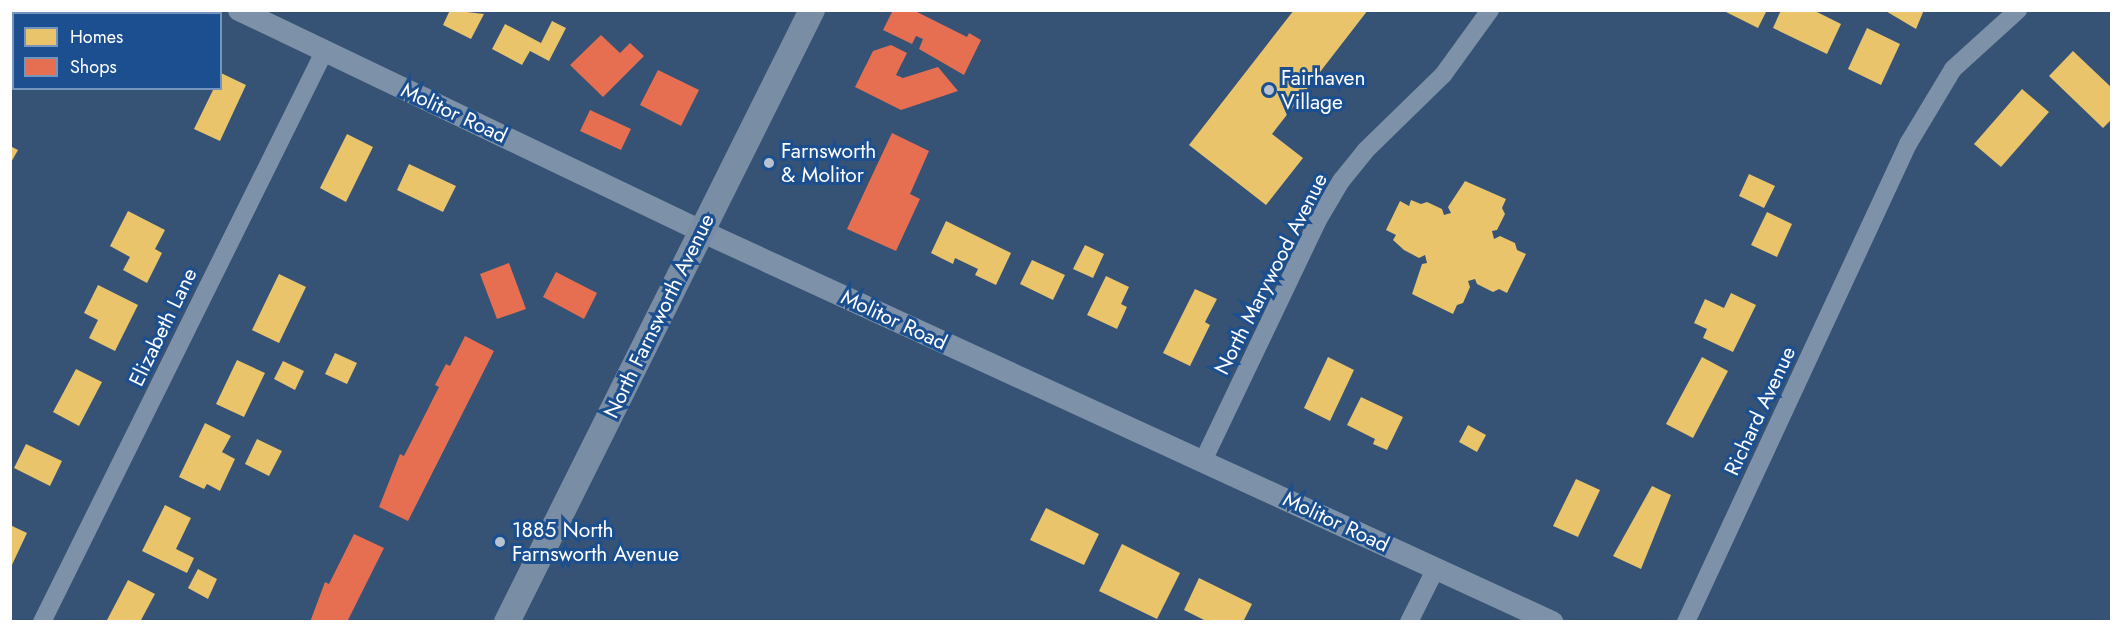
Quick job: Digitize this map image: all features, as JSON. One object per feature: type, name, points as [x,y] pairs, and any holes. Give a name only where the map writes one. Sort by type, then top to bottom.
[{"type":"main road","name":"North Farnsworth Avenue","points":[[507,621],[812,10]]},
{"type":"street","name":"Molitor Road","points":[[239,10],[701,231],[1552,621]]},
{"type":"street","name":"North Marywood Avenue","points":[[1203,461],[1318,220],[1341,181],[1365,151],[1443,75],[1490,10]]},
{"type":"street","name":"Richard Avenue","points":[[1686,621],[1875,220],[1908,144],[1953,69],[2018,10]]},
{"type":"street","name":"Elizabeth Lane","points":[[42,621],[324,52]]},
{"type":"street","points":[[1410,621],[1436,567]]},
{"type":"building: Homes","points":[[10,10],[20,10],[12,12],[10,30]]},
{"type":"building: Homes","points":[[450,10],[484,14],[471,39],[443,25]]},
{"type":"building: Homes","name":"Fairhaven Village","points":[[1294,10],[1368,10],[1272,134],[1303,158],[1266,205],[1189,145]]},
{"type":"building: Homes","points":[[1722,10],[1767,10],[1758,28]]},
{"type":"building: Homes","points":[[1781,10],[1813,10],[1841,24],[1827,54],[1773,28]]},
{"type":"building: Homes","points":[[1884,10],[1924,10],[1916,29]]},
{"type":"building: Homes","points":[[552,21],[566,28],[549,61],[530,51],[522,65],[492,49],[505,24],[541,43]]},
{"type":"building: Homes","points":[[1867,28],[1900,44],[1881,85],[1848,69]]},
{"type":"building: Homes","points":[[2073,51],[2112,88],[2112,119],[2103,128],[2049,76]]},
{"type":"building: Homes","points":[[222,73],[246,85],[220,141],[194,129],[213,90],[222,90]]},
{"type":"building: Homes","points":[[2022,89],[2049,112],[2001,167],[1974,144]]},
{"type":"building: Homes","points":[[347,134],[373,147],[346,202],[320,188]]},
{"type":"building: Homes","points":[[10,146],[18,150],[10,164]]},
{"type":"building: Homes","points":[[409,164],[456,186],[443,212],[397,190]]},
{"type":"building: Homes","points":[[1749,174],[1775,186],[1764,208],[1739,196]]},
{"type":"building: Homes","points":[[1465,181],[1506,199],[1502,208],[1505,214],[1497,230],[1492,231],[1494,239],[1500,236],[1515,243],[1517,250],[1526,254],[1507,293],[1499,289],[1493,292],[1477,284],[1475,279],[1468,281],[1470,287],[1463,303],[1457,305],[1453,314],[1412,294],[1422,264],[1427,263],[1425,255],[1419,258],[1404,250],[1393,240],[1396,235],[1386,230],[1400,201],[1409,206],[1411,200],[1421,204],[1427,202],[1442,209],[1444,215],[1451,213],[1448,207]]},
{"type":"building: Homes","points":[[128,211],[165,230],[155,249],[162,253],[147,283],[123,270],[130,257],[110,246]]},
{"type":"building: Homes","points":[[1767,212],[1792,224],[1777,257],[1751,245]]},
{"type":"building: Homes","points":[[946,221],[1011,253],[996,285],[975,275],[978,269],[955,258],[953,264],[931,253]]},
{"type":"building: Homes","points":[[1085,245],[1104,254],[1093,278],[1073,269]]},
{"type":"building: Homes","points":[[1032,260],[1065,275],[1053,300],[1020,284]]},
{"type":"building: Homes","points":[[279,274],[306,287],[279,343],[252,330]]},
{"type":"building: Homes","points":[[1106,276],[1129,287],[1121,304],[1127,307],[1117,329],[1087,315]]},
{"type":"building: Homes","points":[[98,285],[138,305],[115,351],[89,338],[98,320],[84,313]]},
{"type":"building: Homes","points":[[1195,289],[1217,299],[1205,322],[1210,325],[1190,366],[1163,353]]},
{"type":"building: Homes","points":[[1731,293],[1756,305],[1733,352],[1703,338],[1707,329],[1694,323],[1705,299],[1724,308]]},
{"type":"building: Homes","points":[[335,353],[357,363],[347,384],[325,374]]},
{"type":"building: Homes","points":[[1328,357],[1354,370],[1330,421],[1304,408]]},
{"type":"building: Homes","points":[[1702,357],[1728,371],[1693,438],[1666,424]]},
{"type":"building: Homes","points":[[237,360],[265,373],[244,417],[216,404]]},
{"type":"building: Homes","points":[[283,361],[304,371],[295,390],[274,379]]},
{"type":"building: Homes","points":[[76,369],[102,382],[79,426],[53,412]]},
{"type":"building: Homes","points":[[1361,397],[1403,417],[1387,450],[1373,444],[1375,439],[1347,425]]},
{"type":"building: Homes","points":[[205,423],[231,436],[222,452],[235,459],[220,491],[207,484],[204,489],[179,477]]},
{"type":"building: Homes","points":[[1468,425],[1486,435],[1477,452],[1459,442]]},
{"type":"building: Homes","points":[[257,439],[282,451],[269,476],[245,464]]},
{"type":"building: Homes","points":[[26,444],[62,461],[50,486],[14,468]]},
{"type":"building: Homes","points":[[1576,479],[1600,490],[1578,537],[1553,526]]},
{"type":"building: Homes","points":[[1652,486],[1671,495],[1641,569],[1613,556]]},
{"type":"building: Homes","points":[[165,505],[191,518],[176,549],[194,558],[187,573],[142,551]]},
{"type":"building: Homes","points":[[1046,508],[1099,534],[1084,565],[1030,540]]},
{"type":"building: Homes","points":[[10,525],[27,533],[10,569]]},
{"type":"building: Homes","points":[[1122,544],[1180,573],[1157,619],[1099,591]]},
{"type":"building: Homes","points":[[198,569],[217,579],[208,599],[188,588]]},
{"type":"building: Homes","points":[[1199,578],[1252,604],[1243,622],[1208,622],[1184,610]]},
{"type":"building: Homes","points":[[128,580],[155,594],[140,622],[106,622]]},
{"type":"building: Shops","points":[[893,10],[913,10],[967,37],[969,33],[981,40],[964,75],[919,49],[923,39],[916,36],[912,44],[883,30]]},
{"type":"building: Shops","points":[[601,35],[620,53],[630,43],[644,56],[603,97],[570,65]]},
{"type":"building: Shops","points":[[891,45],[907,53],[896,75],[903,78],[938,67],[958,91],[901,110],[855,87],[873,51]]},
{"type":"building: Shops","points":[[658,70],[699,90],[681,126],[640,105]]},
{"type":"building: Shops","points":[[590,110],[631,129],[621,150],[580,131]]},
{"type":"building: Shops","points":[[892,133],[929,151],[910,194],[920,199],[896,251],[847,229]]},
{"type":"building: Shops","points":[[509,263],[526,309],[497,319],[480,274]]},
{"type":"building: Shops","points":[[556,272],[597,293],[584,319],[543,297]]},
{"type":"building: Shops","points":[[465,336],[494,351],[408,521],[379,507],[400,454],[404,456],[439,387],[435,385],[446,364],[450,366]]},
{"type":"building: Shops","points":[[354,534],[384,548],[347,622],[310,622],[325,582],[329,584]]},
{"type":"place","name":"Fairhaven Village","points":[[1269,90]]},
{"type":"place","name":"Farnsworth & Molitor","points":[[769,163]]},
{"type":"place","name":"1885 North Farnsworth Avenue","points":[[500,542]]}]
